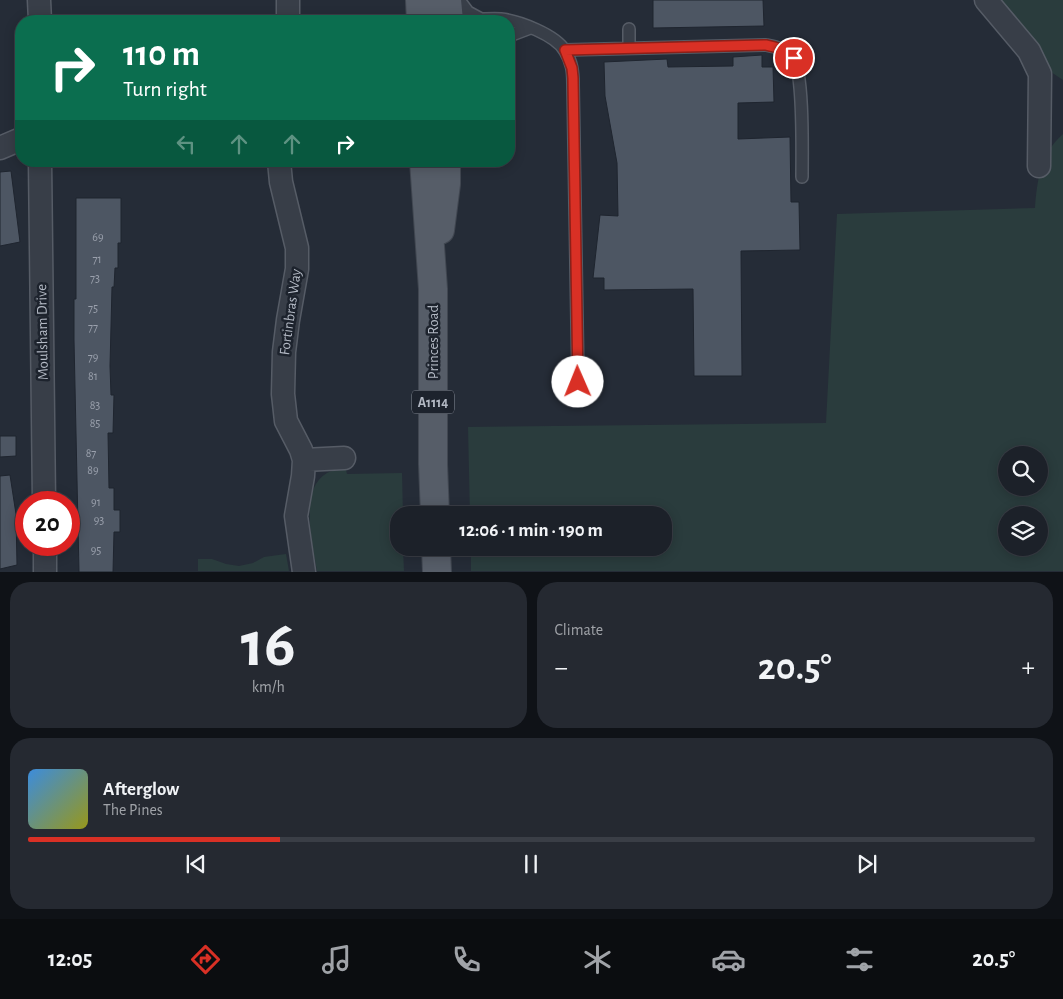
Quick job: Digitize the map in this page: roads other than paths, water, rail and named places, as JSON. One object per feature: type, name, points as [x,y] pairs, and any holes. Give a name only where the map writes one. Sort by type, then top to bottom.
[{"type":"main road","name":"Princes Road","points":[[424,167],[433,289],[435,506]]},
{"type":"main road","name":"Princes Road","points":[[433,289],[446,184],[446,167]]},
{"type":"main road","points":[[436,556],[437,572]]},
{"type":"street","points":[[39,0],[40,15]]},
{"type":"street","points":[[288,0],[288,15]]},
{"type":"street","points":[[986,0],[1029,51],[1040,74],[1039,166]]},
{"type":"street","points":[[0,148],[15,142]]},
{"type":"street","name":"Moulsham Drive","points":[[40,167],[44,491]]},
{"type":"street","name":"Fortinbras Way","points":[[280,167],[281,182],[297,248],[297,269],[284,352],[284,410],[286,421],[299,445],[304,460],[296,516],[304,572]]},
{"type":"street","points":[[304,460],[344,458]]},
{"type":"street","points":[[45,556],[45,572]]},
{"type":"lane","points":[[459,0],[468,12],[473,15]]},
{"type":"lane","points":[[515,23],[541,32],[559,43],[565,50],[572,68],[578,382]]},
{"type":"lane","points":[[515,34],[530,28]]},
{"type":"lane","points":[[629,28],[629,48]]},
{"type":"lane","points":[[565,50],[766,45],[782,49],[794,58],[799,75],[802,177]]}]
